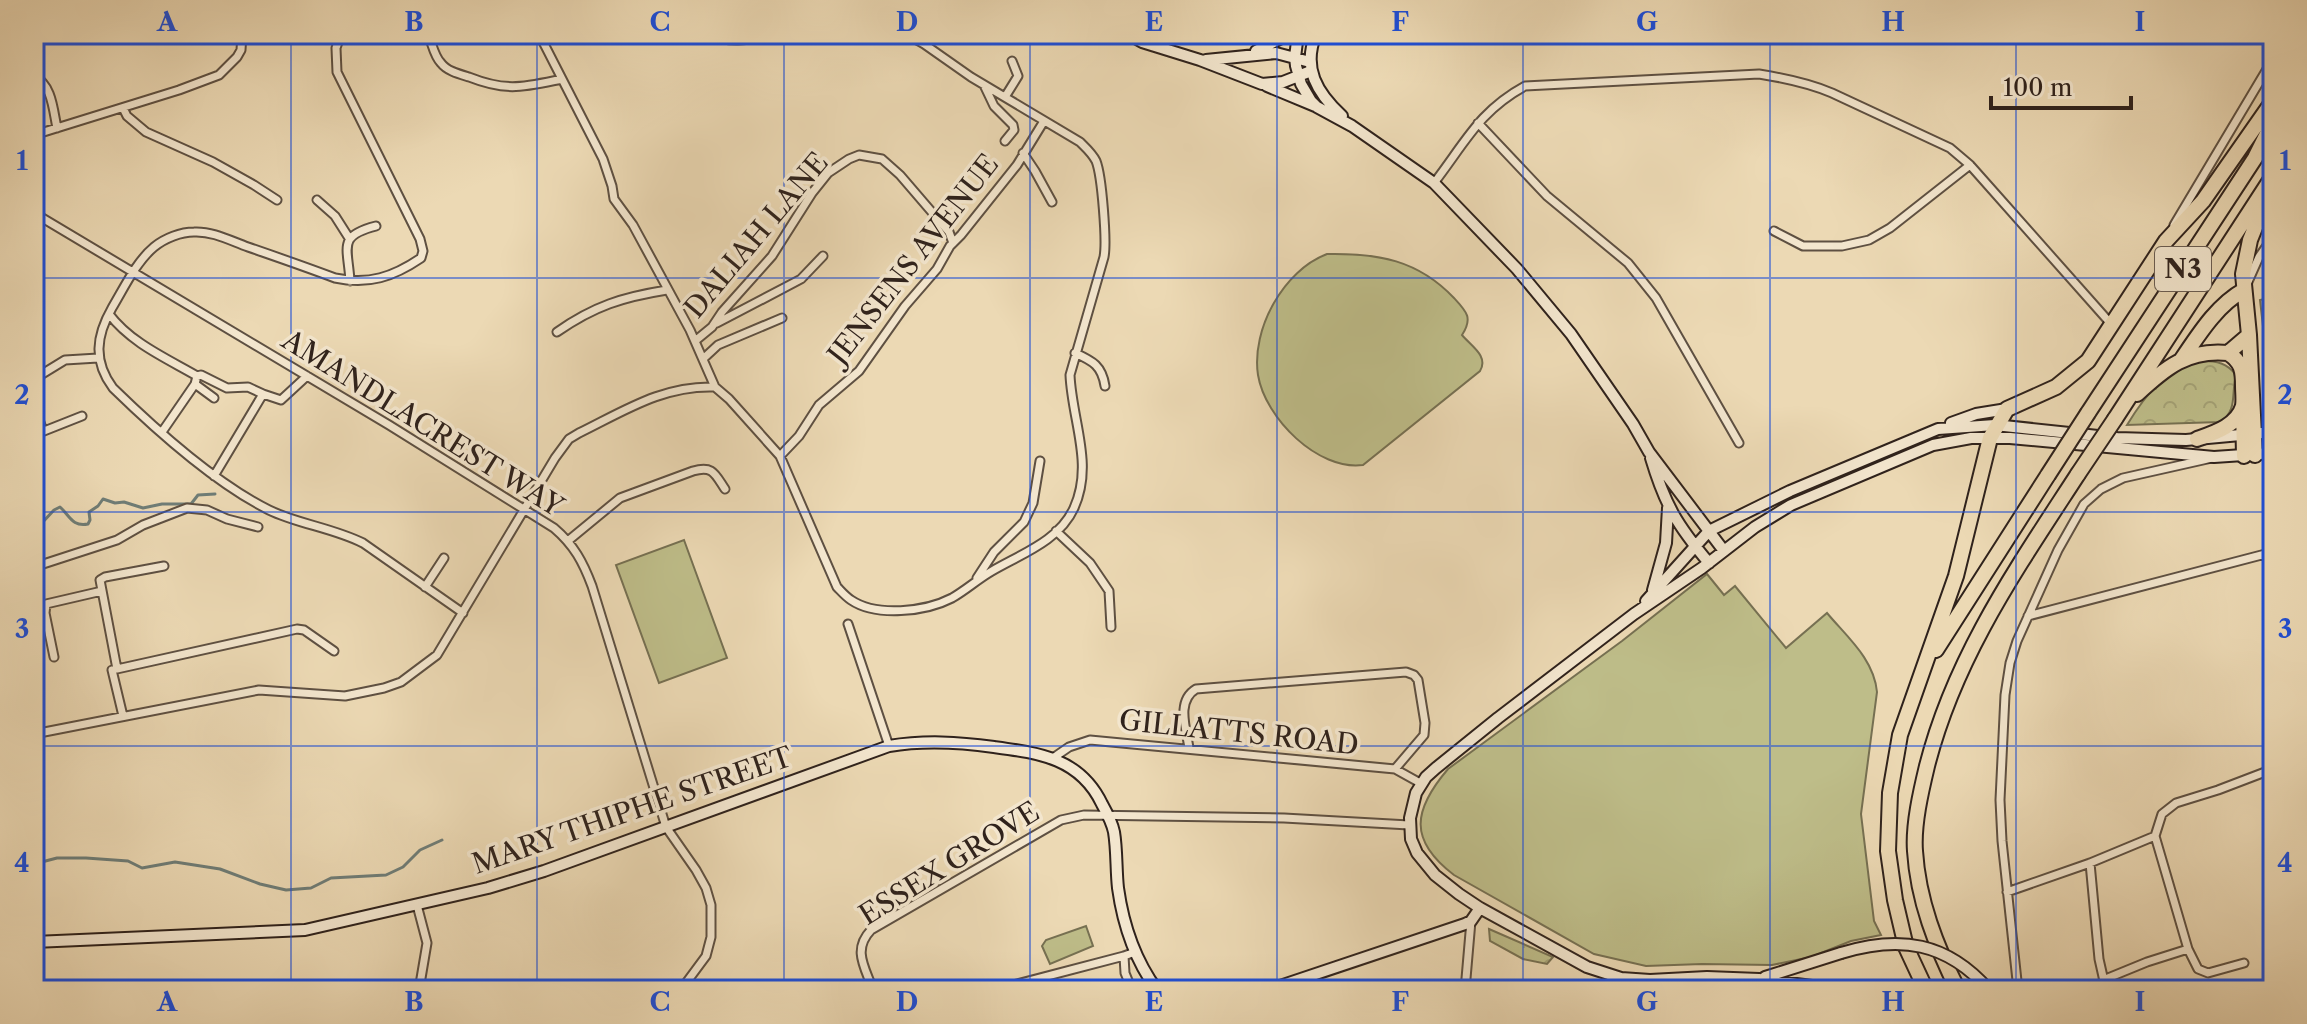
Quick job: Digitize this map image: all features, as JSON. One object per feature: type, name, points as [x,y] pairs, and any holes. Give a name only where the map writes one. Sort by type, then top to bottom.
[{"type":"highway","points":[[1921,674],[1956,576],[1992,432],[2007,409],[2040,396],[2082,368],[2166,241],[2203,201],[2273,101]]},
{"type":"highway","name":"N3","points":[[1926,990],[1906,947],[1888,851],[1890,793],[1900,735],[1921,674],[2255,158],[2273,122]]},
{"type":"highway","name":"N3","points":[[1958,990],[1934,936],[1921,894],[1914,847],[1921,790],[1935,736],[1962,666],[2003,589],[2273,176]]},
{"type":"highway","points":[[2250,455],[2249,335],[2243,274],[2246,255],[2273,182]]},
{"type":"highway","points":[[2182,359],[2225,303],[2244,290]]},
{"type":"highway","points":[[2228,353],[2249,335]]},
{"type":"highway","points":[[2118,414],[2158,374],[2182,359],[2216,352],[2228,353],[2236,358],[2243,370],[2243,406],[2249,434]]},
{"type":"highway","points":[[2197,439],[2225,428],[2243,406]]},
{"type":"main road","points":[[1128,34],[1142,42],[1200,60],[1317,107],[1352,126],[1434,183],[1508,259],[1571,334],[1649,452],[1724,551]]},
{"type":"main road","points":[[1247,55],[1289,34]]},
{"type":"main road","points":[[1298,34],[1295,57],[1298,76],[1304,92],[1317,107]]},
{"type":"main road","points":[[1316,34],[1310,66],[1316,85],[1326,101],[1352,126]]},
{"type":"main road","points":[[1200,60],[1276,53],[1295,57],[1310,66]]},
{"type":"main road","points":[[1262,84],[1276,84],[1298,76],[1310,66]]},
{"type":"main road","points":[[1634,614],[1709,531],[1790,491],[1967,416],[2007,409]]},
{"type":"main road","points":[[1938,429],[2197,439],[2273,432]]},
{"type":"main road","points":[[1835,989],[1759,979],[1707,977],[1650,980],[1602,974],[1480,908],[1426,866],[1413,846],[1409,825],[1413,804],[1422,784],[1436,768],[1486,728],[1634,614],[1755,527],[1791,505],[1933,445],[1992,432],[2010,438],[2214,457],[2273,453]]},
{"type":"main road","points":[[1649,452],[1668,507],[1709,563]]},
{"type":"main road","points":[[1651,595],[1664,554],[1668,507]]},
{"type":"main road","name":"MARY THIPHE STREET","points":[[34,942],[293,932],[328,926],[544,871],[889,746],[944,741],[1013,749],[1053,758]]},
{"type":"main road","points":[[1053,758],[1090,783],[1108,816],[1114,833],[1118,888],[1130,954],[1157,990]]},
{"type":"main road","points":[[1268,990],[1471,921],[1480,908]]},
{"type":"main road","points":[[1759,979],[1881,943],[1920,945],[1953,959],[1980,979],[1989,990]]},
{"type":"street","points":[[34,135],[219,75],[241,50],[242,34]]},
{"type":"street","points":[[341,34],[336,48],[337,72],[420,239],[421,258],[389,275],[369,281],[350,281],[216,235],[193,232],[172,237],[157,245],[133,272],[100,336],[98,358],[113,388],[214,476],[271,511],[348,535],[363,543],[463,613]]},
{"type":"street","points":[[428,34],[443,66],[492,86],[524,87],[562,79]]},
{"type":"street","points":[[539,34],[603,159],[614,199],[633,225],[704,358],[715,387],[742,412],[780,456],[837,587],[847,597],[868,608],[887,610],[918,608],[950,599],[976,580],[1045,542],[1073,511],[1084,471],[1070,393],[1070,375],[1105,250],[1099,175],[1094,157],[1080,142],[906,34]]},
{"type":"street","points":[[711,34],[732,40],[780,34]]},
{"type":"street","points":[[2255,34],[2273,44]]},
{"type":"street","points":[[2166,241],[2273,59]]},
{"type":"street","points":[[1005,97],[1018,76],[1012,61]]},
{"type":"street","points":[[1434,183],[1478,123],[1504,97],[1525,86],[1759,74],[1798,82],[1832,93],[1950,148],[1970,165],[2112,325]]},
{"type":"street","points":[[34,76],[43,81],[47,88],[57,128]]},
{"type":"street","points":[[984,85],[994,106],[1013,125],[1014,130],[1005,141]]},
{"type":"street","points":[[123,108],[127,116],[146,132],[213,162],[277,200]]},
{"type":"street","name":"JENSENS AVENUE","points":[[780,456],[799,436],[819,405],[859,371],[905,306],[937,269],[953,243],[1017,165],[1044,121]]},
{"type":"street","points":[[1478,123],[1547,196],[1628,263],[1641,278],[1656,298],[1739,443]]},
{"type":"street","points":[[1023,153],[1052,202]]},
{"type":"street","name":"DALIAH LANE","points":[[695,341],[712,327],[772,256],[828,173],[859,155],[882,159],[900,175],[949,232],[953,243]]},
{"type":"street","points":[[1774,231],[1803,246],[1842,246],[1869,240],[1890,228],[1970,165]]},
{"type":"street","points":[[317,200],[335,216],[349,238]]},
{"type":"street","name":"AMANDLACREST WAY","points":[[34,213],[307,376],[569,540],[581,558],[592,586],[666,827],[706,888],[713,920],[706,956],[678,990]]},
{"type":"street","points":[[350,281],[349,238],[376,226]]},
{"type":"street","points":[[2244,290],[2259,257],[2273,237]]},
{"type":"street","points":[[712,327],[801,279],[823,256]]},
{"type":"street","points":[[557,332],[597,307],[667,290]]},
{"type":"street","points":[[109,314],[129,335],[196,380],[214,398]]},
{"type":"street","points":[[704,358],[718,345],[782,318]]},
{"type":"street","points":[[1075,353],[1094,362],[1105,386]]},
{"type":"street","points":[[34,379],[65,360],[98,358]]},
{"type":"street","points":[[162,432],[201,375],[227,388],[248,387],[281,400],[307,376]]},
{"type":"street","points":[[34,734],[259,690],[345,696],[401,682],[437,655],[562,447],[579,433],[662,393],[683,388],[715,387]]},
{"type":"street","points":[[214,476],[263,394]]},
{"type":"street","points":[[34,405],[43,431]]},
{"type":"street","points":[[34,435],[82,416]]},
{"type":"street","points":[[2018,990],[2000,800],[2005,695],[2010,663],[2028,616],[2072,522],[2084,504],[2101,489],[2123,478],[2214,457]]},
{"type":"street","points":[[976,580],[994,552],[1024,522],[1032,506],[1040,461]]},
{"type":"street","points":[[569,540],[620,498],[698,469],[711,471],[725,489]]},
{"type":"street","points":[[34,567],[117,540],[143,525],[187,508],[207,510],[258,527]]},
{"type":"street","points":[[1056,531],[1090,563],[1109,591],[1111,627]]},
{"type":"street","points":[[2028,616],[2270,553],[2273,585]]},
{"type":"street","points":[[425,587],[444,558]]},
{"type":"street","points":[[164,566],[100,580],[117,669],[297,629],[304,630],[334,651]]},
{"type":"street","points":[[54,657],[46,604],[102,591]]},
{"type":"street","points":[[848,624],[889,746]]},
{"type":"street","points":[[112,670],[123,716]]},
{"type":"street","points":[[1189,748],[1183,706],[1188,695],[1196,689],[1406,672],[1418,680],[1425,730],[1420,742],[1395,769]]},
{"type":"street","name":"GILLATTS ROAD","points":[[1053,758],[1069,747],[1090,740],[1395,769],[1422,784]]},
{"type":"street","points":[[2244,963],[2208,973],[2202,972],[2193,961],[2155,836],[2162,814],[2176,803],[2273,769]]},
{"type":"street","name":"ESSEX GROVE","points":[[873,990],[860,950],[871,930],[1051,824],[1072,816],[1284,818],[1409,825]]},
{"type":"street","points":[[2007,892],[2155,836]]},
{"type":"street","points":[[2090,863],[2099,959],[2106,990]]},
{"type":"street","points":[[417,905],[427,943],[419,990]]},
{"type":"street","points":[[1465,990],[1471,921]]},
{"type":"street","points":[[2103,980],[2188,949]]},
{"type":"street","points":[[994,990],[1130,954],[1125,973],[1132,990]]},
{"type":"street","points":[[1759,979],[1777,990]]},
{"type":"green space","points":[[1327,254],[1380,257],[1426,275],[1465,311],[1468,320],[1462,335],[1482,361],[1480,371],[1363,465],[1346,465],[1329,460],[1296,438],[1271,408],[1258,375],[1260,339],[1274,303],[1297,273]]},
{"type":"green space","points":[[2273,297],[2273,421],[2266,417],[2263,390],[2268,370],[2260,300]]},
{"type":"green space","points":[[2202,361],[2221,364],[2236,375],[2232,407],[2226,418],[2220,422],[2127,425],[2158,384],[2177,370]]},
{"type":"green space","points":[[684,540],[727,658],[659,683],[616,565]]},
{"type":"green space","points":[[1707,574],[1724,595],[1735,586],[1786,648],[1827,613],[1871,669],[1877,692],[1861,814],[1874,921],[1881,935],[1851,941],[1811,957],[1772,965],[1646,966],[1594,954],[1454,875],[1439,862],[1423,837],[1422,811],[1448,769]]},
{"type":"green space","points":[[1086,926],[1093,946],[1050,964],[1042,946],[1046,940]]},
{"type":"green space","points":[[1489,929],[1553,957],[1547,964],[1523,959],[1490,941]]},
{"type":"waterway","points":[[1012,34],[1018,41]]},
{"type":"waterway","points":[[34,536],[42,534],[41,524],[60,507],[78,524],[88,524],[89,512],[103,499],[143,508],[162,504],[191,504],[198,495],[215,494]]},
{"type":"waterway","points":[[34,864],[57,858],[128,861],[142,868],[175,862],[220,869],[286,890],[311,888],[331,878],[386,875],[403,867],[420,850],[442,840]]}]
